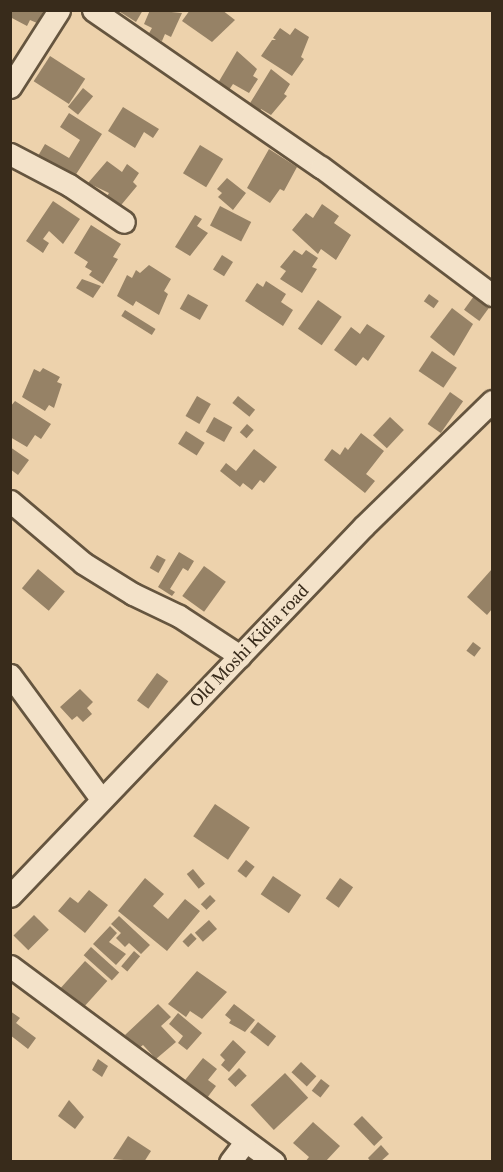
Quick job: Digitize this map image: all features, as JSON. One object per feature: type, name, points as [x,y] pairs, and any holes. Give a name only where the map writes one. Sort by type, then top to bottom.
[{"type":"street","points":[[10,87],[59,10]]},
{"type":"street","points":[[93,10],[321,167],[492,295]]},
{"type":"street","points":[[10,154],[124,222]]},
{"type":"street","name":"Old Moshi Kidia road","points":[[10,896],[364,526],[492,401]]},
{"type":"street","points":[[10,501],[83,563],[133,594],[179,616],[240,656]]},
{"type":"street","points":[[10,675],[101,800]]},
{"type":"street","points":[[10,966],[245,1142],[274,1161]]},
{"type":"street","points":[[230,1161],[245,1142]]},
{"type":"building","points":[[10,10],[44,10],[37,23],[30,20],[27,26],[10,17]]},
{"type":"building","points":[[117,10],[143,10],[136,22]]},
{"type":"building","points":[[150,10],[182,13],[171,37],[165,34],[162,41],[148,35],[152,28],[144,24]]},
{"type":"building","points":[[190,10],[222,10],[235,20],[212,42],[182,21]]},
{"type":"building","points":[[280,28],[290,35],[295,28],[309,37],[301,57],[304,59],[292,76],[261,56],[272,40],[276,40],[273,38]]},
{"type":"building","points":[[237,51],[257,69],[253,76],[258,79],[249,93],[233,84],[229,90],[218,83]]},
{"type":"building","points":[[50,56],[85,79],[69,104],[34,81]]},
{"type":"building","points":[[271,69],[290,84],[284,94],[287,96],[271,115],[261,109],[258,115],[247,108]]},
{"type":"building","points":[[83,88],[93,96],[78,115],[68,107]]},
{"type":"building","points":[[123,107],[159,129],[153,138],[144,132],[135,148],[108,131]]},
{"type":"building","points":[[69,113],[102,134],[73,179],[38,156],[45,144],[69,158],[80,140],[60,127]]},
{"type":"building","points":[[200,145],[223,159],[206,187],[183,173]]},
{"type":"building","points":[[269,149],[297,167],[284,191],[280,189],[270,203],[247,188]]},
{"type":"building","points":[[107,161],[122,172],[127,164],[139,173],[133,182],[137,186],[117,210],[104,201],[109,193],[88,183]]},
{"type":"building","points":[[227,178],[246,193],[233,210],[218,197],[222,193],[217,189]]},
{"type":"building","points":[[53,201],[80,219],[63,244],[49,231],[43,239],[49,243],[43,253],[26,241]]},
{"type":"building","points":[[322,204],[339,216],[334,223],[351,235],[336,260],[321,249],[318,254],[292,230],[306,213],[313,218]]},
{"type":"building","points":[[220,206],[251,222],[241,241],[210,226]]},
{"type":"building","points":[[195,215],[202,219],[197,226],[208,233],[190,256],[175,247]]},
{"type":"building","points":[[91,225],[121,244],[113,257],[118,259],[103,284],[89,275],[92,271],[85,267],[88,262],[74,253]]},
{"type":"building","points":[[294,250],[302,255],[306,250],[318,258],[312,267],[317,269],[302,293],[280,279],[286,271],[280,267]]},
{"type":"building","points":[[222,255],[233,262],[224,276],[213,269]]},
{"type":"building","points":[[149,265],[171,279],[164,291],[168,294],[159,315],[136,301],[133,306],[117,296],[127,275],[132,278],[136,270],[140,273]]},
{"type":"building","points":[[82,279],[101,286],[93,298],[76,288]]},
{"type":"building","points":[[266,281],[286,294],[281,302],[293,310],[283,326],[245,301],[257,283],[263,287]]},
{"type":"building","points":[[188,294],[208,305],[200,320],[180,309]]},
{"type":"building","points":[[429,294],[439,301],[434,308],[424,301]]},
{"type":"building","points":[[474,296],[489,307],[479,321],[464,310]]},
{"type":"building","points":[[318,300],[342,317],[322,345],[298,329]]},
{"type":"building","points":[[452,308],[473,324],[454,356],[430,337]]},
{"type":"building","points":[[125,310],[156,329],[152,335],[121,316]]},
{"type":"building","points":[[367,324],[385,336],[368,361],[363,357],[356,366],[334,350],[351,327],[360,334]]},
{"type":"building","points":[[432,351],[457,368],[443,388],[419,371]]},
{"type":"building","points":[[43,368],[60,377],[57,382],[62,384],[54,408],[49,405],[45,411],[22,397],[34,369],[40,372]]},
{"type":"building","points":[[450,392],[463,401],[441,433],[428,424]]},
{"type":"building","points":[[197,396],[211,404],[199,424],[186,416]]},
{"type":"building","points":[[238,396],[255,410],[249,417],[232,403]]},
{"type":"building","points":[[15,401],[51,424],[41,439],[35,435],[27,447],[10,437],[10,407]]},
{"type":"building","points":[[214,417],[232,427],[224,442],[206,432]]},
{"type":"building","points":[[390,417],[404,430],[387,448],[373,435]]},
{"type":"building","points":[[247,424],[254,430],[247,438],[240,432]]},
{"type":"building","points":[[186,431],[205,443],[197,455],[178,444]]},
{"type":"building","points":[[361,433],[384,451],[366,474],[375,481],[365,493],[324,460],[332,449],[340,455],[345,447],[348,450]]},
{"type":"building","points":[[10,447],[29,460],[18,475],[10,469]]},
{"type":"building","points":[[254,449],[277,467],[264,483],[260,480],[252,490],[243,483],[240,487],[220,471],[226,463],[236,471]]},
{"type":"building","points":[[179,552],[194,561],[188,571],[183,568],[170,589],[175,592],[172,596],[158,587]]},
{"type":"building","points":[[157,555],[166,560],[158,573],[150,568]]},
{"type":"building","points":[[204,566],[226,582],[204,612],[182,596]]},
{"type":"building","points":[[38,569],[65,591],[49,611],[22,588]]},
{"type":"building","points":[[492,569],[492,609],[487,615],[467,597]]},
{"type":"building","points":[[473,642],[481,648],[474,657],[466,651]]},
{"type":"building","points":[[157,673],[168,681],[148,709],[137,701]]},
{"type":"building","points":[[80,689],[93,702],[87,708],[92,714],[83,722],[77,716],[72,720],[60,707]]},
{"type":"building","points":[[215,804],[250,827],[228,860],[193,836]]},
{"type":"building","points":[[246,860],[255,867],[246,878],[237,871]]},
{"type":"building","points":[[193,869],[205,884],[199,889],[187,874]]},
{"type":"building","points":[[273,876],[301,895],[289,913],[261,894]]},
{"type":"building","points":[[145,878],[164,894],[153,906],[168,919],[185,899],[200,911],[167,951],[118,911]]},
{"type":"building","points":[[340,878],[353,887],[339,908],[326,898]]},
{"type":"building","points":[[89,890],[108,905],[85,933],[58,911],[70,897],[78,903]]},
{"type":"building","points":[[210,895],[216,901],[206,910],[201,904]]},
{"type":"building","points":[[34,915],[49,930],[28,950],[13,936]]},
{"type":"building","points":[[119,916],[150,945],[141,954],[129,943],[125,947],[116,938],[121,933],[111,924]]},
{"type":"building","points":[[209,920],[217,929],[203,942],[195,933]]},
{"type":"building","points":[[110,926],[117,933],[109,942],[126,954],[116,965],[93,944]]},
{"type":"building","points":[[191,933],[197,939],[188,947],[183,941]]},
{"type":"building","points":[[91,947],[119,972],[112,981],[84,955]]},
{"type":"building","points":[[134,951],[140,956],[127,971],[121,966]]},
{"type":"building","points":[[85,961],[107,981],[83,1009],[60,988]]},
{"type":"building","points":[[197,971],[227,992],[202,1019],[190,1011],[186,1017],[168,1004]]},
{"type":"building","points":[[158,1004],[171,1017],[161,1026],[176,1042],[156,1059],[143,1045],[138,1049],[125,1035]]},
{"type":"building","points":[[234,1004],[255,1020],[245,1032],[229,1023],[231,1020],[225,1015]]},
{"type":"building","points":[[10,1011],[20,1018],[16,1023],[36,1038],[28,1049],[10,1035]]},
{"type":"building","points":[[178,1013],[202,1033],[187,1050],[178,1043],[183,1036],[169,1024]]},
{"type":"building","points":[[258,1022],[276,1036],[268,1046],[250,1032]]},
{"type":"building","points":[[233,1040],[246,1052],[229,1072],[221,1065],[225,1060],[220,1055]]},
{"type":"building","points":[[203,1058],[217,1069],[208,1080],[216,1086],[207,1098],[199,1092],[195,1097],[181,1085]]},
{"type":"building","points":[[98,1059],[108,1066],[102,1077],[92,1070]]},
{"type":"building","points":[[301,1062],[316,1076],[307,1087],[291,1072]]},
{"type":"building","points":[[239,1068],[247,1076],[235,1087],[228,1079]]},
{"type":"building","points":[[285,1073],[308,1098],[274,1130],[251,1105]]},
{"type":"building","points":[[321,1079],[330,1086],[320,1098],[312,1091]]},
{"type":"building","points":[[69,1100],[84,1117],[75,1129],[58,1116]]},
{"type":"building","points":[[362,1116],[383,1138],[374,1146],[353,1124]]},
{"type":"building","points":[[313,1122],[340,1146],[325,1162],[305,1162],[309,1157],[293,1143]]},
{"type":"building","points":[[128,1136],[151,1151],[144,1162],[113,1159]]},
{"type":"building","points":[[381,1145],[389,1154],[380,1162],[371,1162],[368,1158]]}]
